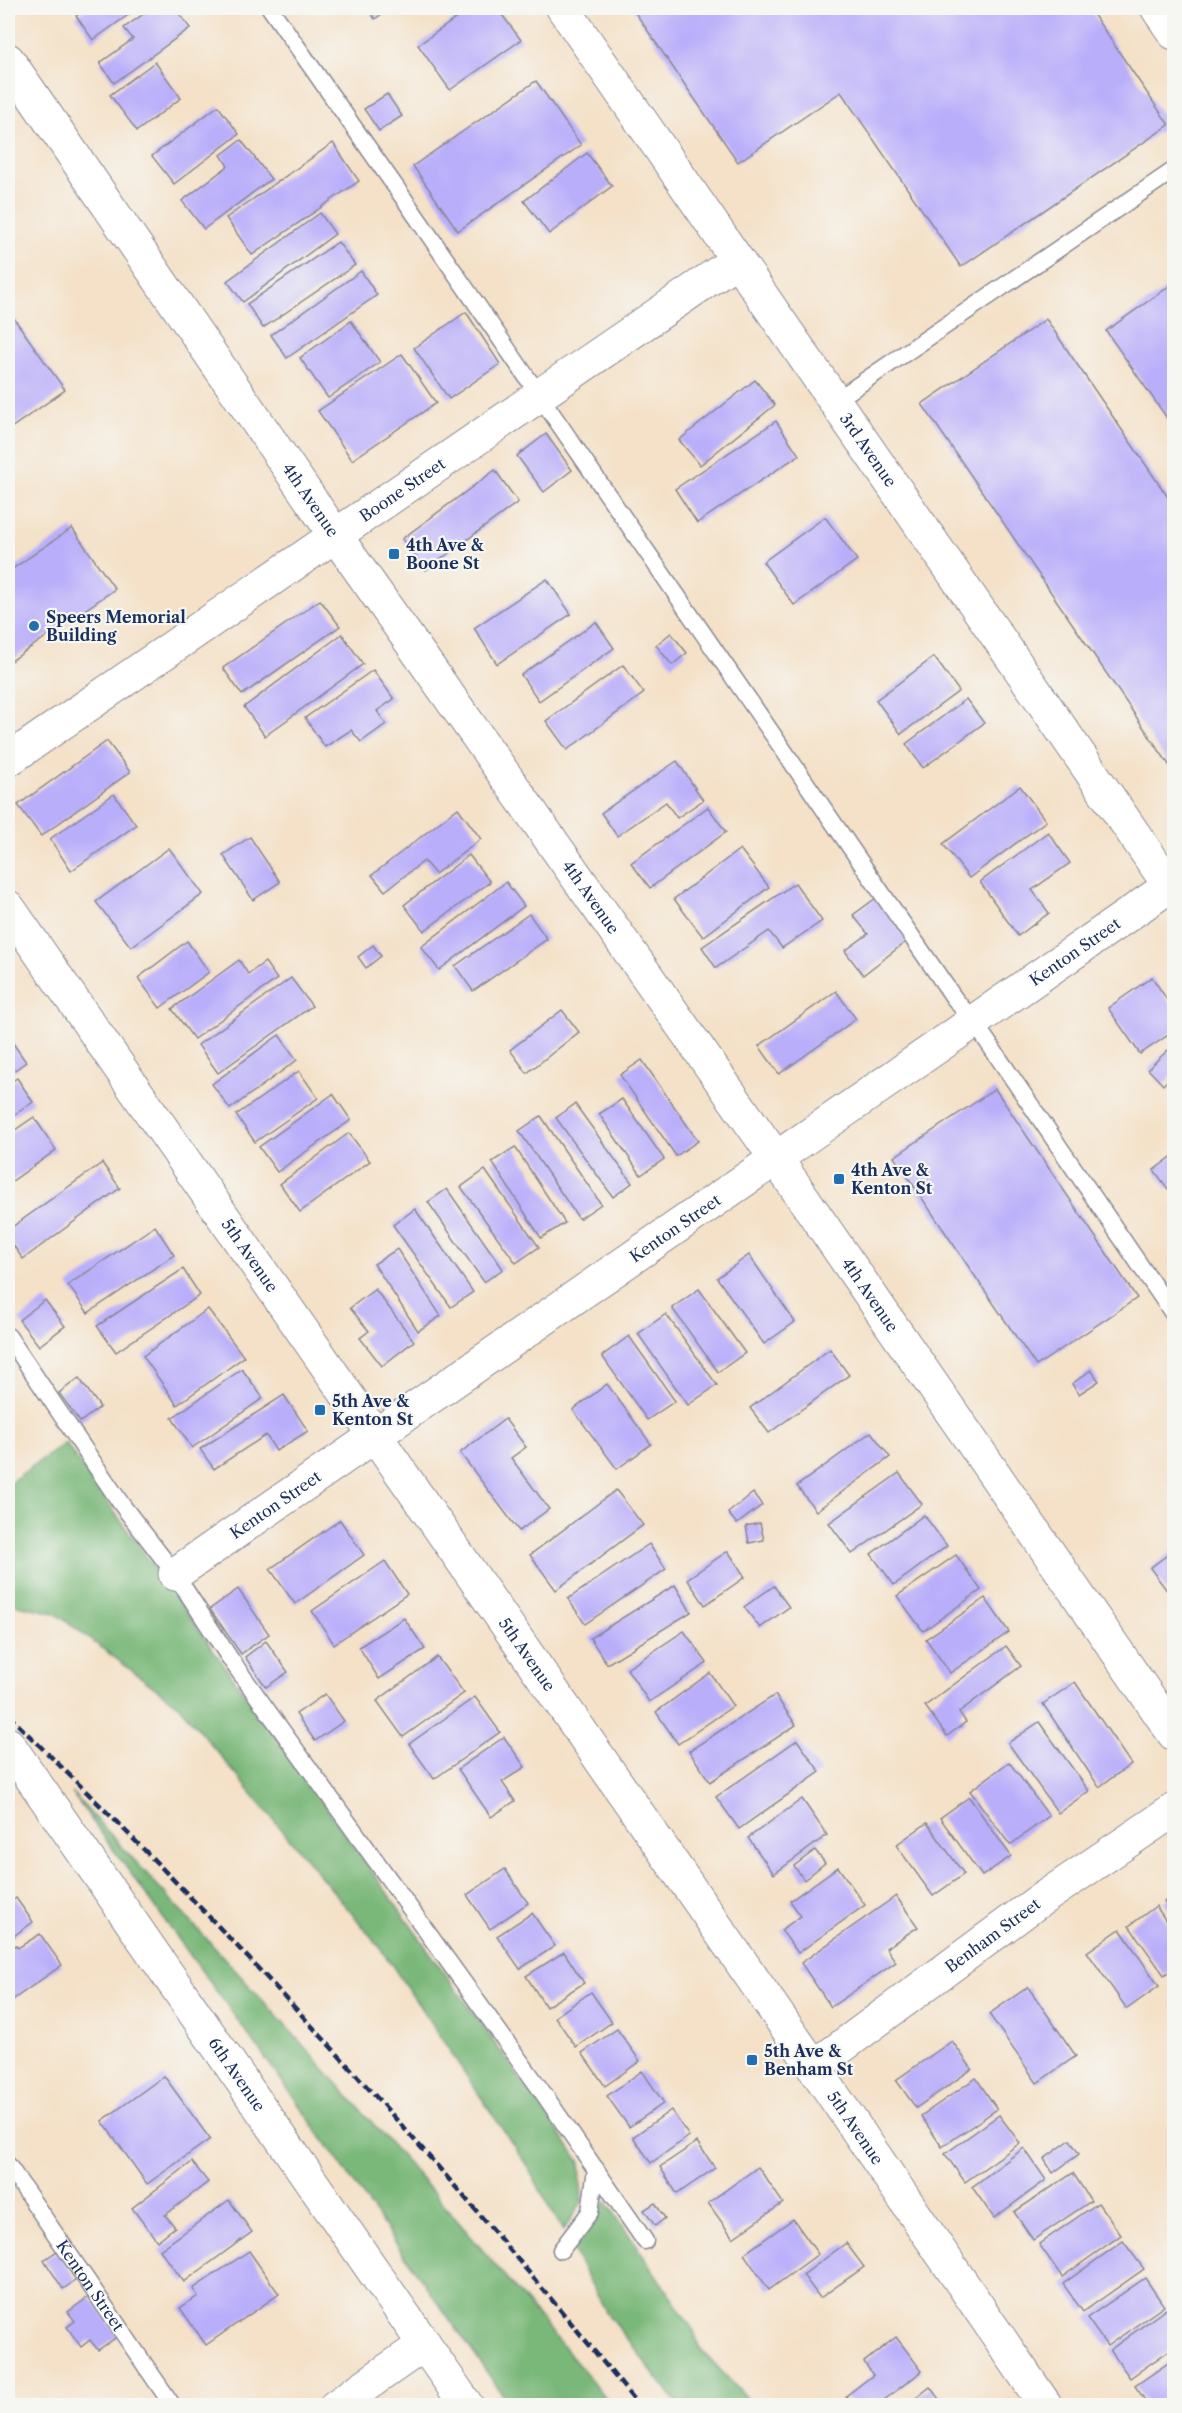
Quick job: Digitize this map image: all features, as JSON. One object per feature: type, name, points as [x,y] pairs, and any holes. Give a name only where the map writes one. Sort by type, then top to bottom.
[{"type":"street","name":"3rd Avenue","points":[[563,8],[1173,887]]},
{"type":"street","points":[[1157,8],[1174,33]]},
{"type":"street","name":"4th Avenue","points":[[8,60],[335,535],[777,1160],[1174,1734]]},
{"type":"street","name":"Boone Street","points":[[8,760],[737,260]]},
{"type":"street","name":"Kenton Street","points":[[175,1574],[1173,887]]},
{"type":"street","name":"5th Avenue","points":[[8,907],[374,1437],[814,2067],[1046,2406]]},
{"type":"street","name":"6th Avenue","points":[[8,1744],[467,2406]]},
{"type":"street","name":"Benham Street","points":[[814,2067],[1036,1903],[1174,1810]]},
{"type":"street","points":[[336,2406],[425,2344]]},
{"type":"lane","points":[[270,8],[812,795],[954,998],[974,1022],[1174,1315]]},
{"type":"lane","points":[[835,401],[1174,170]]},
{"type":"lane","points":[[8,1336],[122,1505],[175,1574],[216,1638],[596,2169],[645,2241]]},
{"type":"lane","name":"Kenton Street","points":[[8,2165],[173,2406]]},
{"type":"lane","points":[[561,2250],[590,2212],[596,2169]]},
{"type":"green space","points":[[65,1443],[580,2162],[582,2202],[563,2231],[524,2161],[379,1946],[179,1706],[55,1613],[8,1603],[8,1484]]},
{"type":"green space","points":[[72,1793],[415,2171],[611,2405],[510,2405],[290,2092]]},
{"type":"green space","points":[[606,2201],[694,2331],[699,2347],[753,2405],[678,2405],[607,2313],[573,2251]]},
{"type":"building","points":[[88,8],[138,8],[93,40],[76,16]]},
{"type":"building","points":[[152,8],[175,8],[190,28],[114,83],[100,63],[133,39],[124,28]]},
{"type":"building","points":[[367,8],[390,8],[375,19]]},
{"type":"building","points":[[471,8],[497,8],[521,40],[450,90],[418,45]]},
{"type":"building","points":[[632,8],[1089,8],[1169,125],[961,267],[841,92],[738,162]]},
{"type":"building","points":[[155,62],[181,98],[137,131],[110,95]]},
{"type":"building","points":[[536,81],[581,145],[458,231],[413,166]]},
{"type":"building","points":[[387,94],[402,116],[379,131],[364,109]]},
{"type":"building","points":[[218,106],[239,134],[174,184],[152,156]]},
{"type":"building","points":[[241,140],[271,179],[204,229],[182,201],[228,166],[221,155]]},
{"type":"building","points":[[333,143],[359,181],[252,255],[226,218]]},
{"type":"building","points":[[587,153],[612,186],[549,234],[524,201]]},
{"type":"building","points":[[320,213],[335,234],[243,302],[227,281]]},
{"type":"building","points":[[338,242],[355,265],[263,328],[247,304]]},
{"type":"building","points":[[361,271],[377,295],[287,358],[271,335]]},
{"type":"building","points":[[1174,283],[1174,428],[1106,331]]},
{"type":"building","points":[[8,310],[65,390],[8,430]]},
{"type":"building","points":[[466,312],[500,364],[449,399],[414,348]]},
{"type":"building","points":[[1046,319],[1174,506],[1174,772],[922,404]]},
{"type":"building","points":[[351,321],[380,362],[328,398],[300,358]]},
{"type":"building","points":[[402,354],[436,403],[352,460],[318,411]]},
{"type":"building","points":[[755,380],[775,405],[700,465],[679,440]]},
{"type":"building","points":[[776,421],[799,455],[697,523],[675,489]]},
{"type":"building","points":[[546,434],[572,470],[544,492],[517,456]]},
{"type":"building","points":[[495,470],[518,502],[426,570],[402,539]]},
{"type":"building","points":[[825,517],[857,560],[794,605],[763,562]]},
{"type":"building","name":"Speers Memorial Building","points":[[72,528],[115,589],[8,663],[8,572]]},
{"type":"building","points":[[547,579],[571,614],[497,664],[474,628]]},
{"type":"building","points":[[320,600],[340,626],[242,695],[223,668]]},
{"type":"building","points":[[596,622],[614,648],[539,701],[521,675]]},
{"type":"building","points":[[671,633],[687,653],[672,665],[656,645]]},
{"type":"building","points":[[342,634],[363,664],[265,736],[244,707]]},
{"type":"building","points":[[934,657],[959,691],[901,734],[876,700]]},
{"type":"building","points":[[623,665],[644,693],[567,750],[546,721]]},
{"type":"building","points":[[373,670],[394,699],[377,711],[386,724],[361,742],[351,730],[325,747],[305,718]]},
{"type":"building","points":[[966,699],[984,723],[923,768],[906,744]]},
{"type":"building","points":[[107,741],[130,772],[41,836],[18,805]]},
{"type":"building","points":[[677,761],[703,800],[677,818],[666,802],[617,836],[601,813]]},
{"type":"building","points":[[1020,786],[1046,821],[969,878],[943,844]]},
{"type":"building","points":[[114,794],[136,825],[71,871],[50,839]]},
{"type":"building","points":[[708,807],[726,832],[650,888],[631,863]]},
{"type":"building","points":[[458,808],[481,839],[435,874],[424,861],[385,891],[372,875]]},
{"type":"building","points":[[1048,832],[1070,863],[1032,890],[1049,913],[1018,936],[980,882]]},
{"type":"building","points":[[250,837],[280,882],[253,900],[223,855]]},
{"type":"building","points":[[169,848],[203,894],[131,947],[96,902]]},
{"type":"building","points":[[740,849],[769,887],[703,937],[674,899]]},
{"type":"building","points":[[469,855],[490,882],[424,931],[404,905]]},
{"type":"building","points":[[506,882],[524,906],[439,970],[421,947]]},
{"type":"building","points":[[795,883],[822,921],[782,948],[769,931],[716,968],[702,947]]},
{"type":"building","points":[[876,898],[908,940],[863,975],[845,951],[868,934],[853,915]]},
{"type":"building","points":[[529,914],[547,939],[473,991],[455,966]]},
{"type":"building","points":[[187,941],[209,972],[160,1008],[138,978]]},
{"type":"building","points":[[373,945],[381,956],[366,968],[358,957]]},
{"type":"building","points":[[239,960],[248,974],[265,962],[277,979],[194,1039],[172,1009]]},
{"type":"building","points":[[1152,977],[1174,1010],[1174,1031],[1140,1054],[1108,1008]]},
{"type":"building","points":[[291,978],[312,1006],[218,1073],[198,1045]]},
{"type":"building","points":[[836,991],[856,1019],[779,1074],[759,1046]]},
{"type":"building","points":[[562,1010],[579,1032],[527,1073],[510,1050]]},
{"type":"building","points":[[279,1035],[297,1060],[230,1109],[212,1084]]},
{"type":"building","points":[[8,1036],[26,1062],[8,1075]]},
{"type":"building","points":[[1168,1050],[1174,1057],[1174,1074],[1163,1085],[1148,1069]]},
{"type":"building","points":[[642,1060],[698,1141],[676,1156],[620,1075]]},
{"type":"building","points":[[299,1071],[318,1098],[255,1142],[236,1115]]},
{"type":"building","points":[[17,1078],[33,1102],[8,1119],[8,1084]]},
{"type":"building","points":[[995,1089],[1137,1298],[1036,1366],[894,1157]]},
{"type":"building","points":[[333,1094],[351,1120],[277,1172],[259,1147]]},
{"type":"building","points":[[622,1099],[664,1159],[641,1175],[599,1114]]},
{"type":"building","points":[[575,1104],[632,1183],[613,1197],[556,1118]]},
{"type":"building","points":[[541,1116],[601,1204],[579,1219],[519,1131]]},
{"type":"building","points":[[34,1117],[56,1150],[8,1184],[8,1135]]},
{"type":"building","points":[[349,1133],[370,1161],[300,1212],[280,1184]]},
{"type":"building","points":[[515,1147],[565,1223],[541,1238],[492,1162]]},
{"type":"building","points":[[1174,1155],[1174,1184],[1168,1189],[1154,1170]]},
{"type":"building","points":[[102,1163],[120,1188],[23,1259],[8,1238],[8,1230]]},
{"type":"building","points":[[485,1170],[539,1247],[516,1263],[461,1187]]},
{"type":"building","points":[[447,1189],[503,1269],[484,1282],[428,1202]]},
{"type":"building","points":[[415,1209],[473,1292],[451,1307],[393,1225]]},
{"type":"building","points":[[155,1226],[174,1255],[88,1313],[68,1285]]},
{"type":"building","points":[[397,1249],[441,1316],[418,1331],[374,1264]]},
{"type":"building","points":[[749,1255],[795,1322],[764,1344],[717,1278]]},
{"type":"building","points":[[183,1269],[200,1295],[116,1352],[97,1326]]},
{"type":"building","points":[[375,1289],[414,1341],[382,1366],[360,1338],[369,1331],[350,1308]]},
{"type":"building","points":[[699,1289],[745,1353],[718,1372],[672,1308]]},
{"type":"building","points":[[45,1300],[65,1326],[39,1346],[19,1320]]},
{"type":"building","points":[[208,1309],[244,1357],[177,1405],[143,1356]]},
{"type":"building","points":[[666,1314],[717,1385],[688,1405],[638,1334]]},
{"type":"building","points":[[629,1336],[675,1401],[647,1420],[602,1356]]},
{"type":"building","points":[[830,1349],[849,1375],[769,1433],[750,1408]]},
{"type":"building","points":[[242,1369],[263,1398],[192,1448],[172,1418]]},
{"type":"building","points":[[1091,1370],[1099,1381],[1079,1394],[1072,1384]]},
{"type":"building","points":[[79,1378],[100,1407],[80,1422],[59,1393]]},
{"type":"building","points":[[607,1384],[651,1444],[617,1469],[573,1410]]},
{"type":"building","points":[[284,1395],[308,1431],[276,1451],[266,1435],[214,1469],[200,1449]]},
{"type":"building","points":[[505,1419],[526,1447],[511,1458],[549,1509],[519,1531],[460,1453]]},
{"type":"building","points":[[871,1432],[890,1457],[816,1511],[797,1486]]},
{"type":"building","points":[[899,1473],[922,1504],[852,1554],[829,1523]]},
{"type":"building","points":[[616,1490],[643,1525],[556,1590],[530,1555]]},
{"type":"building","points":[[753,1493],[762,1505],[737,1524],[728,1513]]},
{"type":"building","points":[[924,1515],[947,1546],[894,1585],[871,1554]]},
{"type":"building","points":[[340,1520],[364,1555],[295,1604],[270,1569]]},
{"type":"building","points":[[760,1523],[764,1540],[749,1543],[746,1526]]},
{"type":"building","points":[[649,1544],[666,1569],[585,1624],[568,1599]]},
{"type":"building","points":[[1174,1550],[1174,1600],[1150,1568]]},
{"type":"building","points":[[728,1551],[745,1577],[705,1605],[687,1579]]},
{"type":"building","points":[[956,1555],[981,1590],[923,1631],[897,1596]]},
{"type":"building","points":[[385,1561],[407,1594],[334,1644],[312,1611]]},
{"type":"building","points":[[675,1585],[691,1612],[607,1664],[590,1638]]},
{"type":"building","points":[[774,1586],[789,1607],[760,1628],[744,1607]]},
{"type":"building","points":[[238,1589],[269,1634],[241,1654],[210,1609]]},
{"type":"building","points":[[985,1598],[1009,1632],[950,1673],[926,1639]]},
{"type":"building","points":[[404,1618],[425,1649],[379,1679],[359,1647]]},
{"type":"building","points":[[684,1631],[707,1663],[649,1702],[627,1669]]},
{"type":"building","points":[[266,1641],[288,1672],[266,1687],[245,1657]]},
{"type":"building","points":[[1006,1646],[1021,1666],[959,1712],[966,1722],[947,1736],[925,1706]]},
{"type":"building","points":[[437,1657],[464,1693],[403,1737],[377,1701]]},
{"type":"building","points":[[710,1673],[733,1706],[678,1744],[656,1712]]},
{"type":"building","points":[[1075,1682],[1131,1764],[1099,1787],[1043,1704]]},
{"type":"building","points":[[325,1694],[344,1721],[315,1741],[296,1714]]},
{"type":"building","points":[[775,1695],[796,1725],[710,1782],[689,1751]]},
{"type":"building","points":[[475,1697],[500,1732],[434,1779],[409,1744]]},
{"type":"building","points":[[1039,1722],[1089,1791],[1058,1813],[1008,1743]]},
{"type":"building","points":[[504,1737],[525,1767],[502,1782],[515,1801],[491,1817],[458,1769]]},
{"type":"building","points":[[797,1740],[820,1772],[739,1829],[716,1797]]},
{"type":"building","points":[[1009,1762],[1049,1816],[1010,1845],[970,1791]]},
{"type":"building","points":[[969,1797],[1011,1856],[982,1876],[940,1818]]},
{"type":"building","points":[[802,1799],[827,1835],[774,1874],[748,1838]]},
{"type":"building","points":[[927,1823],[964,1874],[933,1896],[896,1845]]},
{"type":"building","points":[[815,1850],[825,1863],[804,1880],[794,1866]]},
{"type":"building","points":[[838,1867],[865,1905],[798,1953],[781,1930],[801,1916],[790,1901]]},
{"type":"building","points":[[505,1869],[528,1903],[490,1929],[467,1895]]},
{"type":"building","points":[[1174,1895],[1174,1917],[1164,1902]]},
{"type":"building","points":[[896,1896],[918,1927],[886,1948],[896,1962],[831,2007],[801,1963]]},
{"type":"building","points":[[16,1898],[33,1922],[8,1940],[8,1904]]},
{"type":"building","points":[[1156,1906],[1174,1933],[1174,1968],[1164,1975],[1129,1926]]},
{"type":"building","points":[[532,1913],[555,1946],[520,1969],[497,1936]]},
{"type":"building","points":[[1120,1929],[1159,1986],[1127,2009],[1087,1952]]},
{"type":"building","points":[[40,1934],[62,1965],[8,2003],[8,1950],[16,1945],[18,1948]]},
{"type":"building","points":[[564,1952],[584,1983],[546,2007],[526,1976]]},
{"type":"building","points":[[1028,1987],[1076,2056],[1037,2083],[989,2014]]},
{"type":"building","points":[[591,1992],[612,2022],[576,2047],[555,2017]]},
{"type":"building","points":[[617,2029],[640,2061],[605,2086],[582,2053]]},
{"type":"building","points":[[952,2041],[972,2069],[916,2108],[896,2080]]},
{"type":"building","points":[[642,2071],[664,2103],[629,2127],[607,2096]]},
{"type":"building","points":[[164,2076],[210,2139],[147,2184],[102,2121]]},
{"type":"building","points":[[976,2078],[997,2109],[942,2147],[921,2116]]},
{"type":"building","points":[[671,2110],[689,2136],[651,2163],[633,2137]]},
{"type":"building","points":[[999,2115],[1020,2143],[965,2182],[945,2154]]},
{"type":"building","points":[[1070,2140],[1079,2154],[1053,2173],[1044,2159]]},
{"type":"building","points":[[697,2142],[715,2168],[677,2194],[660,2167]]},
{"type":"building","points":[[1024,2148],[1046,2180],[994,2218],[972,2187]]},
{"type":"building","points":[[192,2162],[208,2182],[165,2215],[175,2227],[157,2241],[132,2208]]},
{"type":"building","points":[[758,2167],[783,2203],[733,2238],[708,2203]]},
{"type":"building","points":[[1073,2173],[1091,2201],[1033,2240],[1014,2212]]},
{"type":"building","points":[[229,2200],[252,2232],[184,2282],[160,2250]]},
{"type":"building","points":[[655,2203],[665,2218],[655,2226],[644,2210]]},
{"type":"building","points":[[1098,2203],[1121,2235],[1062,2277],[1039,2244]]},
{"type":"building","points":[[793,2219],[818,2254],[769,2290],[744,2254]]},
{"type":"building","points":[[1123,2241],[1144,2269],[1083,2312],[1063,2284]]},
{"type":"building","points":[[846,2243],[864,2267],[820,2298],[803,2275]]},
{"type":"building","points":[[57,2251],[76,2280],[63,2289],[44,2260]]},
{"type":"building","points":[[249,2251],[279,2294],[206,2345],[180,2308],[198,2296],[193,2289]]},
{"type":"building","points":[[1145,2278],[1164,2306],[1107,2346],[1087,2318]]},
{"type":"building","points":[[90,2296],[118,2336],[98,2350],[90,2340],[81,2347],[67,2327],[75,2321],[68,2312]]},
{"type":"building","points":[[1166,2309],[1174,2321],[1174,2347],[1130,2378],[1110,2350]]},
{"type":"building","points":[[896,2337],[922,2371],[876,2406],[853,2406],[846,2396],[873,2375],[864,2362]]},
{"type":"building","points":[[1174,2359],[1174,2406],[1149,2406],[1135,2386]]},
{"type":"building","points":[[930,2387],[944,2406],[906,2406]]},
{"type":"railway","points":[[8,1715],[174,1880],[334,2051],[489,2226],[639,2406]]},
{"type":"place","name":"4th Ave & Boone St","points":[[394,554]]},
{"type":"place","name":"Speers Memorial Building","points":[[34,626]]},
{"type":"place","name":"4th Ave & Kenton St","points":[[839,1179]]},
{"type":"place","name":"5th Ave & Kenton St","points":[[320,1410]]},
{"type":"place","name":"5th Ave & Benham St","points":[[752,2060]]}]
